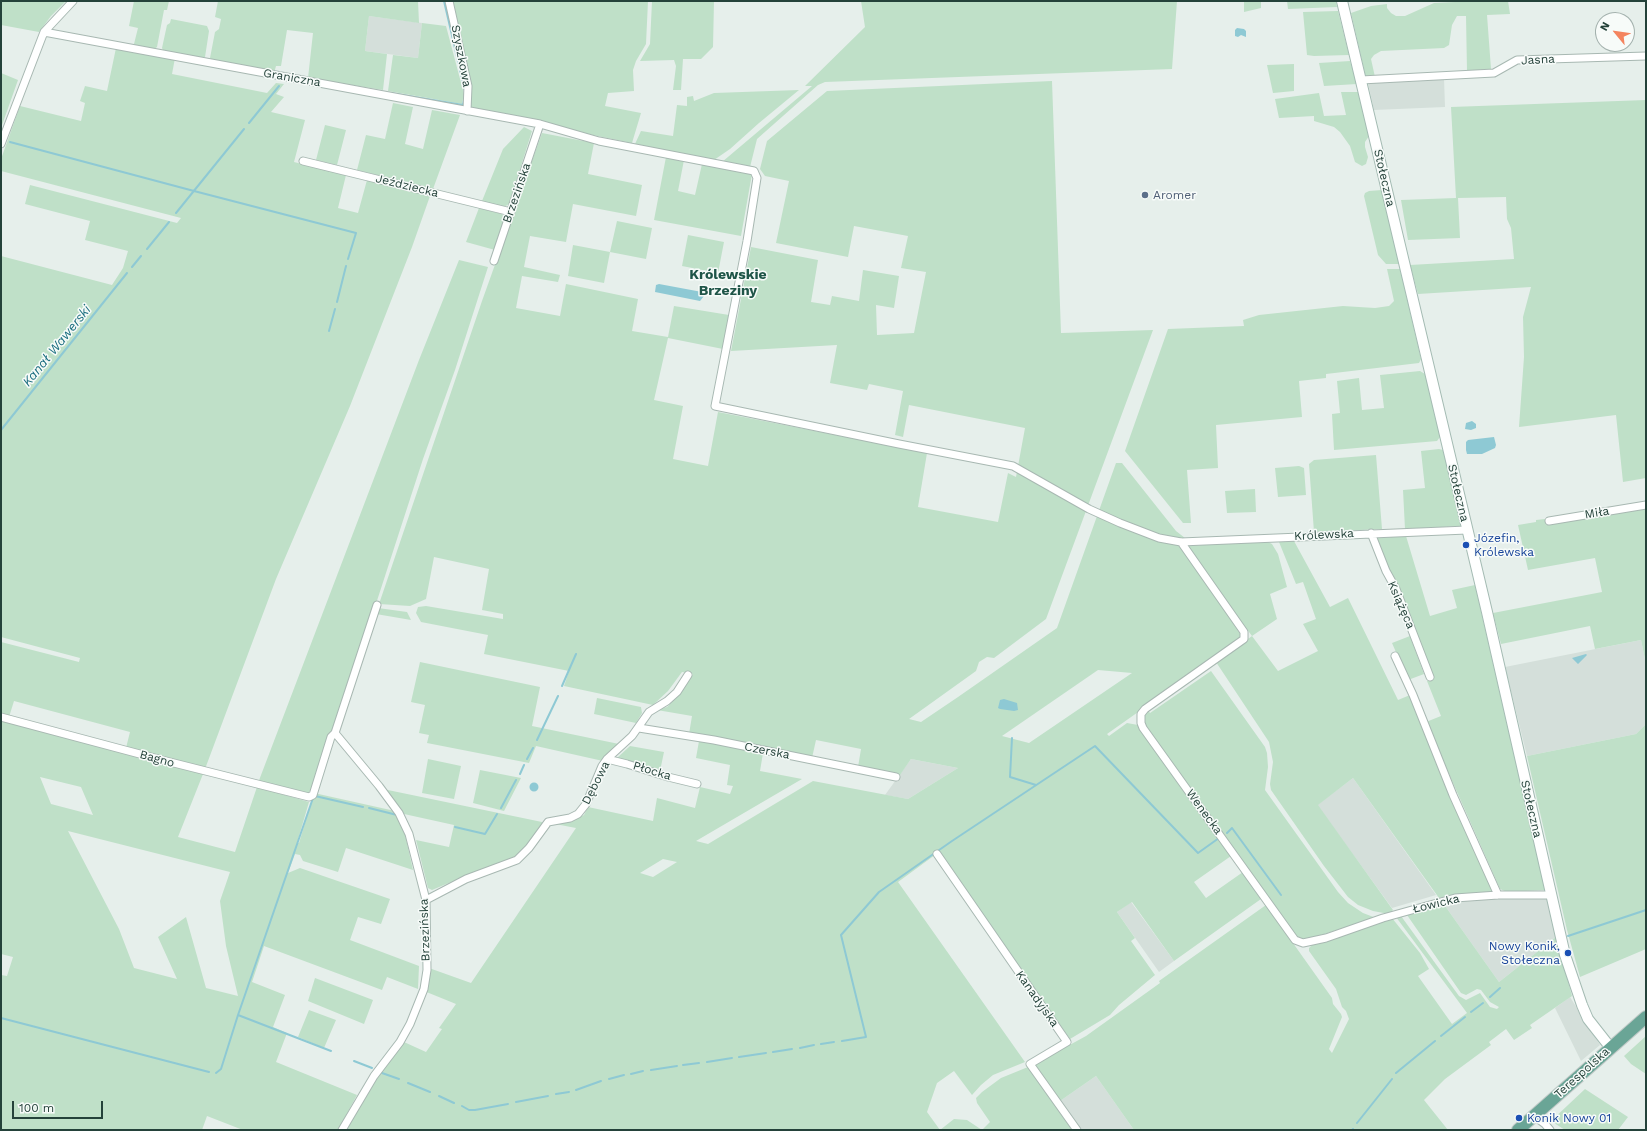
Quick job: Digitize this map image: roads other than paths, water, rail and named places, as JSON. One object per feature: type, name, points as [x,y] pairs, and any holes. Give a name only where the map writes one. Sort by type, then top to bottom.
[{"type":"main road","name":"Terespolska","points":[[1518,1130],[1610,1047],[1646,1017]]},
{"type":"street","points":[[1,144],[44,32],[73,1]]},
{"type":"street","name":"Szyszkowa","points":[[449,1],[468,86],[466,111]]},
{"type":"street","name":"Stołeczna","points":[[1342,1],[1487,612],[1565,955],[1588,1019],[1610,1047]]},
{"type":"street","name":"Graniczna","points":[[44,32],[540,124]]},
{"type":"street","name":"Jasna","points":[[1361,80],[1494,73],[1517,60],[1646,56]]},
{"type":"street","name":"Królewska","points":[[540,124],[599,141],[750,170],[754,171],[756,174],[757,178],[747,242],[715,406],[1013,466],[1089,509],[1159,538],[1181,542],[1467,530]]},
{"type":"street","name":"Brzezińska","points":[[494,261],[540,124]]},
{"type":"street","name":"Jeździecka","points":[[303,161],[511,212]]},
{"type":"street","name":"Miła","points":[[1549,521],[1646,505]]},
{"type":"street","name":"Książęca","points":[[1371,533],[1386,571],[1396,589],[1430,677]]},
{"type":"street","name":"Wenecka","points":[[1181,542],[1244,632],[1244,640],[1145,709],[1142,714],[1141,723],[1143,728],[1295,940],[1304,944],[1326,938]]},
{"type":"street","points":[[335,733],[377,605]]},
{"type":"street","points":[[1395,656],[1419,709],[1453,795],[1498,895]]},
{"type":"street","name":"Dębowa","points":[[426,900],[466,879],[517,860],[548,822],[570,818],[578,814],[586,804],[602,766],[607,759],[632,736],[649,712],[667,701],[677,692],[688,675]]},
{"type":"street","name":"Bagno","points":[[1,717],[306,798],[313,795],[331,737],[335,733]]},
{"type":"street","name":"Czerska","points":[[639,728],[714,740],[896,777]]},
{"type":"street","name":"Brzezińska","points":[[335,733],[380,786],[399,813],[409,834],[426,900],[427,970],[424,989],[410,1024],[400,1042],[374,1076],[342,1130]]},
{"type":"street","name":"Płocka","points":[[607,759],[697,784]]},
{"type":"street","name":"Kanadyjska","points":[[937,854],[1067,1042],[1030,1064],[1077,1130]]},
{"type":"street","name":"Łowicka","points":[[1326,938],[1383,918],[1443,900],[1498,895],[1551,895]]},
{"type":"street","points":[[1534,1116],[1545,1124],[1550,1130]]},
{"type":"water","points":[[1237,28],[1244,29],[1246,31],[1246,37],[1241,35],[1238,37],[1235,36],[1235,30]]},
{"type":"water","points":[[659,284],[702,292],[704,296],[700,301],[655,292],[656,285]]},
{"type":"water","points":[[1472,421],[1476,424],[1476,428],[1471,430],[1465,429],[1466,423]]},
{"type":"water","points":[[1494,437],[1496,445],[1495,448],[1482,454],[1467,454],[1466,442],[1468,440]]},
{"type":"water","points":[[1587,655],[1578,664],[1572,658]]},
{"type":"water","points":[[1004,699],[1017,703],[1018,710],[1014,711],[998,708],[1000,700]]},
{"type":"water","points":[[534,782],[539,787],[534,792],[529,787]]},
{"type":"waterway","name":"Kanał Wawerski","points":[[444,1],[465,91]]},
{"type":"waterway","name":"Kanał Wawerski","points":[[249,123],[279,86]]},
{"type":"waterway","name":"Kanał Wawerski","points":[[390,93],[463,105],[464,100]]},
{"type":"waterway","name":"Kanał Wawerski","points":[[176,213],[244,129]]},
{"type":"waterway","name":"Kanał Wawerski","points":[[10,142],[356,233],[348,259]]},
{"type":"waterway","name":"Kanał Wawerski","points":[[147,249],[169,222]]},
{"type":"waterway","name":"Kanał Wawerski","points":[[132,267],[141,256]]},
{"type":"waterway","points":[[337,302],[346,266]]},
{"type":"waterway","name":"Kanał Wawerski","points":[[1,430],[127,273]]},
{"type":"waterway","points":[[329,331],[335,309]]},
{"type":"waterway","points":[[562,686],[576,654]]},
{"type":"waterway","points":[[537,740],[558,696]]},
{"type":"waterway","points":[[1012,738],[1010,777],[1036,785]]},
{"type":"waterway","points":[[842,1041],[866,1037],[841,935],[879,892],[952,841],[1095,746],[1198,853],[1219,838]]},
{"type":"waterway","points":[[527,759],[533,748]]},
{"type":"waterway","points":[[520,774],[524,765]]},
{"type":"waterway","points":[[501,808],[516,780]]},
{"type":"waterway","points":[[315,796],[363,807]]},
{"type":"waterway","points":[[216,1073],[221,1069],[238,1015],[313,798]]},
{"type":"waterway","points":[[369,808],[397,815]]},
{"type":"waterway","points":[[455,827],[485,834],[497,814]]},
{"type":"waterway","points":[[1227,833],[1232,828],[1281,895]]},
{"type":"waterway","points":[[1568,936],[1646,910]]},
{"type":"waterway","points":[[1490,997],[1500,988]]},
{"type":"waterway","points":[[1471,1012],[1483,1003]]},
{"type":"waterway","points":[[238,1015],[331,1051]]},
{"type":"waterway","points":[[1441,1036],[1465,1017]]},
{"type":"waterway","points":[[1,1018],[209,1072]]},
{"type":"waterway","points":[[1396,1073],[1435,1041]]},
{"type":"waterway","points":[[821,1044],[834,1042]]},
{"type":"waterway","points":[[800,1048],[814,1045]]},
{"type":"waterway","points":[[773,1052],[792,1049]]},
{"type":"waterway","points":[[739,1057],[766,1053]]},
{"type":"waterway","points":[[707,1062],[732,1058]]},
{"type":"waterway","points":[[354,1061],[372,1068]]},
{"type":"waterway","points":[[683,1065],[699,1063]]},
{"type":"waterway","points":[[651,1070],[677,1066]]},
{"type":"waterway","points":[[631,1074],[643,1071]]},
{"type":"waterway","points":[[382,1073],[399,1079]]},
{"type":"waterway","points":[[609,1079],[624,1075]]},
{"type":"waterway","points":[[1357,1123],[1392,1079]]},
{"type":"waterway","points":[[576,1090],[601,1081]]},
{"type":"waterway","points":[[408,1083],[430,1092]]},
{"type":"waterway","points":[[556,1094],[569,1092]]},
{"type":"waterway","points":[[439,1096],[454,1103]]},
{"type":"waterway","points":[[516,1102],[548,1096]]},
{"type":"waterway","points":[[462,1106],[469,1110],[475,1110],[508,1104]]},
{"type":"place","name":"Aromer","points":[[1145,195]]},
{"type":"place","name":"Józefin, Królewska","points":[[1466,545]]},
{"type":"place","name":"Nowy Konik, Stołeczna","points":[[1568,953]]},
{"type":"place","name":"Konik Nowy 01","points":[[1519,1118]]},
{"type":"district","name":"Królewskie Brzeziny","points":[[728,284]]}]
